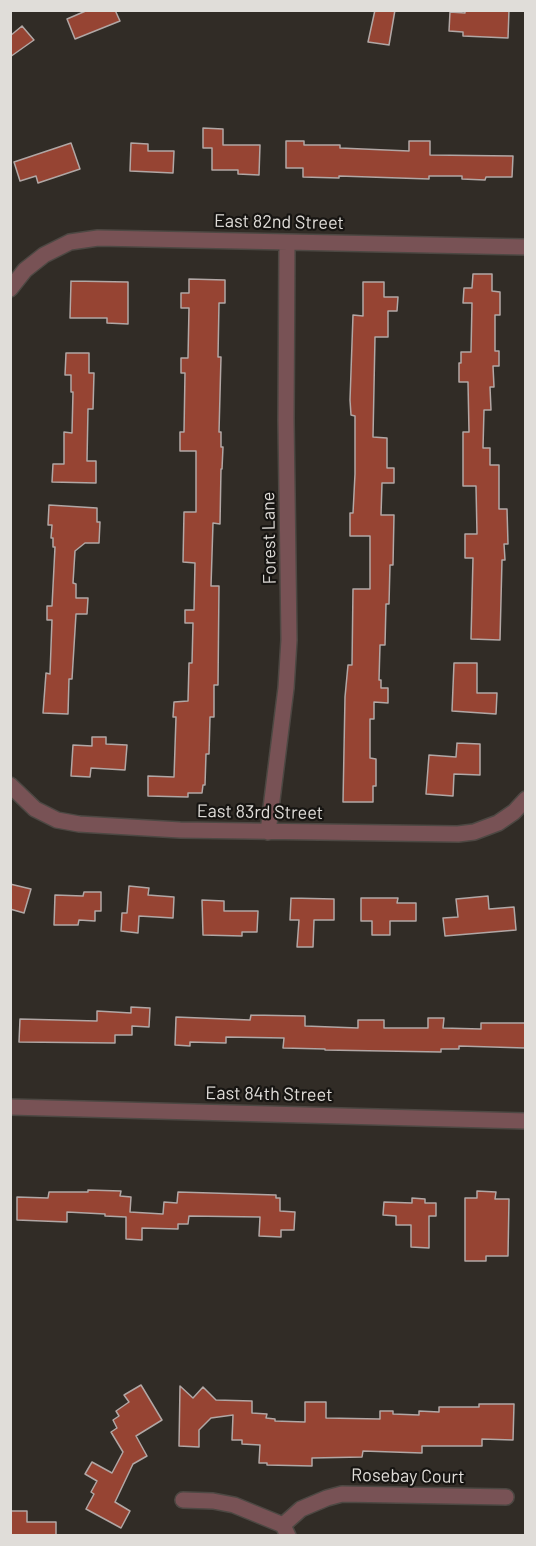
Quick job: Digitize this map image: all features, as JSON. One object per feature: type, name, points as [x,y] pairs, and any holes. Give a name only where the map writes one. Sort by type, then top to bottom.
[{"type":"street","name":"East 82nd Street","points":[[10,289],[36,260],[63,244],[98,238],[525,247]]},
{"type":"street","name":"Forest Lane","points":[[268,832],[286,688],[289,640],[287,242]]},
{"type":"street","name":"East 83rd Street","points":[[13,788],[42,813],[57,820],[156,830],[458,834],[474,832],[491,826],[510,814],[525,799]]},
{"type":"street","name":"East 84th Street","points":[[10,1107],[525,1121]]},
{"type":"street","name":"Rosebay Court","points":[[286,1530],[301,1509],[342,1494],[506,1497]]},
{"type":"street","points":[[183,1500],[213,1501],[234,1505],[286,1530]]},
{"type":"building","points":[[88,10],[115,10],[120,21],[75,39],[67,19]]},
{"type":"building","points":[[375,10],[395,10],[389,45],[368,42]]},
{"type":"building","points":[[465,10],[509,10],[508,38],[463,36],[463,32],[449,31],[450,12],[465,13]]},
{"type":"building","points":[[22,26],[34,40],[10,57],[10,36]]},
{"type":"building","points":[[203,128],[223,129],[223,145],[260,145],[259,175],[238,174],[238,170],[212,170],[212,148],[203,148]]},
{"type":"building","points":[[286,141],[304,141],[304,145],[340,145],[340,148],[409,151],[409,141],[430,141],[430,155],[513,156],[512,177],[486,177],[485,180],[462,179],[462,176],[429,176],[429,179],[303,177],[303,168],[286,168]]},
{"type":"building","points":[[71,143],[80,169],[38,183],[36,176],[20,181],[14,162]]},
{"type":"building","points":[[131,143],[148,144],[148,151],[174,151],[173,173],[130,171]]},
{"type":"building","points":[[473,274],[492,274],[492,291],[500,292],[500,315],[495,315],[495,351],[499,351],[499,366],[493,366],[494,387],[490,387],[491,410],[484,410],[483,448],[490,448],[490,465],[499,465],[499,509],[507,509],[508,544],[504,544],[505,560],[502,560],[500,640],[471,639],[473,558],[465,558],[465,534],[477,534],[476,486],[463,486],[463,432],[469,432],[468,382],[459,382],[459,363],[461,363],[461,352],[471,352],[472,303],[463,303],[464,288],[472,288]]},
{"type":"building","points":[[189,279],[225,280],[225,303],[219,303],[218,357],[221,357],[219,432],[221,432],[221,447],[223,447],[220,524],[213,523],[211,586],[219,586],[218,685],[214,685],[214,717],[210,717],[209,754],[206,754],[205,785],[203,785],[202,793],[188,793],[188,797],[148,796],[148,776],[174,777],[176,717],[173,717],[174,702],[188,701],[189,663],[192,663],[193,623],[185,623],[185,610],[194,610],[195,563],[183,562],[184,512],[196,512],[196,451],[180,451],[180,432],[184,432],[185,373],[181,373],[181,358],[188,358],[189,308],[181,308],[181,293],[189,293]]},
{"type":"building","points":[[71,281],[128,282],[128,324],[107,323],[107,318],[70,318]]},
{"type":"building","points":[[363,282],[384,282],[384,297],[398,297],[397,311],[388,311],[388,337],[375,337],[373,437],[387,438],[387,468],[394,468],[394,483],[382,483],[381,515],[394,515],[393,565],[390,565],[389,604],[386,604],[385,645],[380,645],[379,680],[381,680],[381,688],[388,688],[388,703],[374,702],[374,719],[370,719],[370,758],[376,759],[376,786],[373,786],[373,802],[343,802],[345,697],[348,665],[352,665],[353,589],[370,589],[370,536],[350,536],[350,513],[353,513],[355,474],[355,416],[351,415],[350,400],[353,315],[363,316]]},
{"type":"building","points":[[66,353],[89,353],[89,373],[94,373],[93,409],[88,409],[87,461],[96,461],[96,483],[52,482],[53,464],[64,464],[64,432],[72,433],[73,392],[71,392],[71,375],[65,375]]},
{"type":"building","points":[[49,505],[97,508],[97,522],[100,522],[99,543],[85,543],[75,551],[73,583],[76,584],[76,598],[88,598],[87,614],[76,614],[68,714],[43,713],[46,673],[50,674],[52,620],[47,620],[47,606],[52,606],[55,547],[53,547],[53,538],[51,538],[52,525],[48,525]]},
{"type":"building","points":[[454,663],[477,663],[477,693],[497,693],[496,714],[452,711]]},
{"type":"building","points":[[92,737],[106,737],[106,744],[127,745],[125,770],[91,768],[90,777],[71,776],[73,745],[92,746]]},
{"type":"building","points":[[457,743],[480,744],[480,775],[454,774],[453,796],[426,794],[429,755],[456,757]]},
{"type":"building","points":[[10,884],[31,889],[24,913],[10,909]]},
{"type":"building","points":[[129,886],[149,888],[148,895],[174,897],[173,918],[139,916],[138,933],[121,931],[122,913],[127,913]]},
{"type":"building","points":[[84,892],[101,892],[101,911],[95,911],[95,921],[79,920],[78,925],[54,925],[55,895],[83,896]]},
{"type":"building","points":[[488,896],[489,909],[514,907],[516,930],[445,936],[443,918],[458,917],[456,899]]},
{"type":"building","points":[[291,898],[334,899],[334,920],[314,920],[313,947],[297,947],[299,920],[290,920]]},
{"type":"building","points":[[361,898],[398,898],[397,903],[416,903],[416,921],[390,921],[390,935],[372,935],[372,921],[361,921]]},
{"type":"building","points":[[202,900],[224,901],[224,911],[258,911],[257,932],[242,932],[242,936],[203,935]]},
{"type":"building","points":[[131,1007],[150,1008],[149,1027],[132,1026],[132,1035],[115,1035],[115,1043],[19,1042],[20,1019],[97,1021],[97,1011],[131,1013]]},
{"type":"building","points":[[251,1015],[305,1016],[305,1026],[358,1028],[358,1020],[384,1020],[384,1028],[428,1028],[428,1018],[444,1018],[443,1028],[481,1029],[481,1023],[525,1023],[525,1048],[459,1046],[459,1049],[441,1049],[441,1052],[325,1050],[283,1048],[284,1038],[226,1037],[226,1043],[190,1042],[190,1046],[175,1045],[176,1017],[250,1020]]},
{"type":"building","points":[[88,1190],[121,1191],[120,1196],[131,1197],[130,1212],[163,1214],[164,1202],[177,1203],[178,1192],[276,1195],[276,1198],[280,1198],[280,1211],[295,1212],[294,1230],[281,1230],[281,1237],[259,1236],[260,1217],[189,1216],[188,1224],[178,1224],[178,1229],[142,1228],[142,1240],[126,1239],[126,1217],[67,1212],[67,1222],[17,1220],[17,1197],[48,1198],[49,1192],[88,1192]]},
{"type":"building","points":[[477,1191],[496,1192],[495,1199],[509,1199],[508,1256],[486,1256],[486,1261],[465,1261],[465,1198],[477,1198]]},
{"type":"building","points":[[412,1198],[425,1199],[425,1203],[436,1203],[436,1216],[429,1216],[429,1248],[411,1247],[411,1225],[396,1225],[396,1216],[383,1215],[384,1202],[412,1203]]},
{"type":"building","points":[[141,1385],[162,1420],[136,1436],[147,1456],[133,1464],[115,1502],[130,1511],[121,1528],[86,1509],[94,1494],[91,1492],[97,1481],[85,1474],[92,1462],[112,1473],[123,1452],[111,1432],[117,1428],[113,1420],[119,1416],[116,1411],[129,1402],[124,1395]]},
{"type":"building","points":[[180,1386],[193,1398],[203,1387],[216,1400],[252,1401],[252,1413],[267,1414],[266,1418],[275,1419],[275,1421],[305,1422],[305,1402],[326,1402],[326,1418],[380,1419],[380,1411],[419,1415],[419,1411],[439,1412],[439,1407],[514,1404],[513,1440],[482,1439],[482,1446],[422,1446],[422,1453],[363,1451],[362,1457],[312,1458],[312,1466],[267,1465],[267,1463],[259,1463],[260,1445],[242,1444],[242,1440],[232,1440],[233,1415],[211,1418],[199,1430],[199,1447],[179,1446]]},
{"type":"building","points":[[10,1511],[27,1511],[27,1522],[56,1522],[56,1536],[10,1536]]}]
